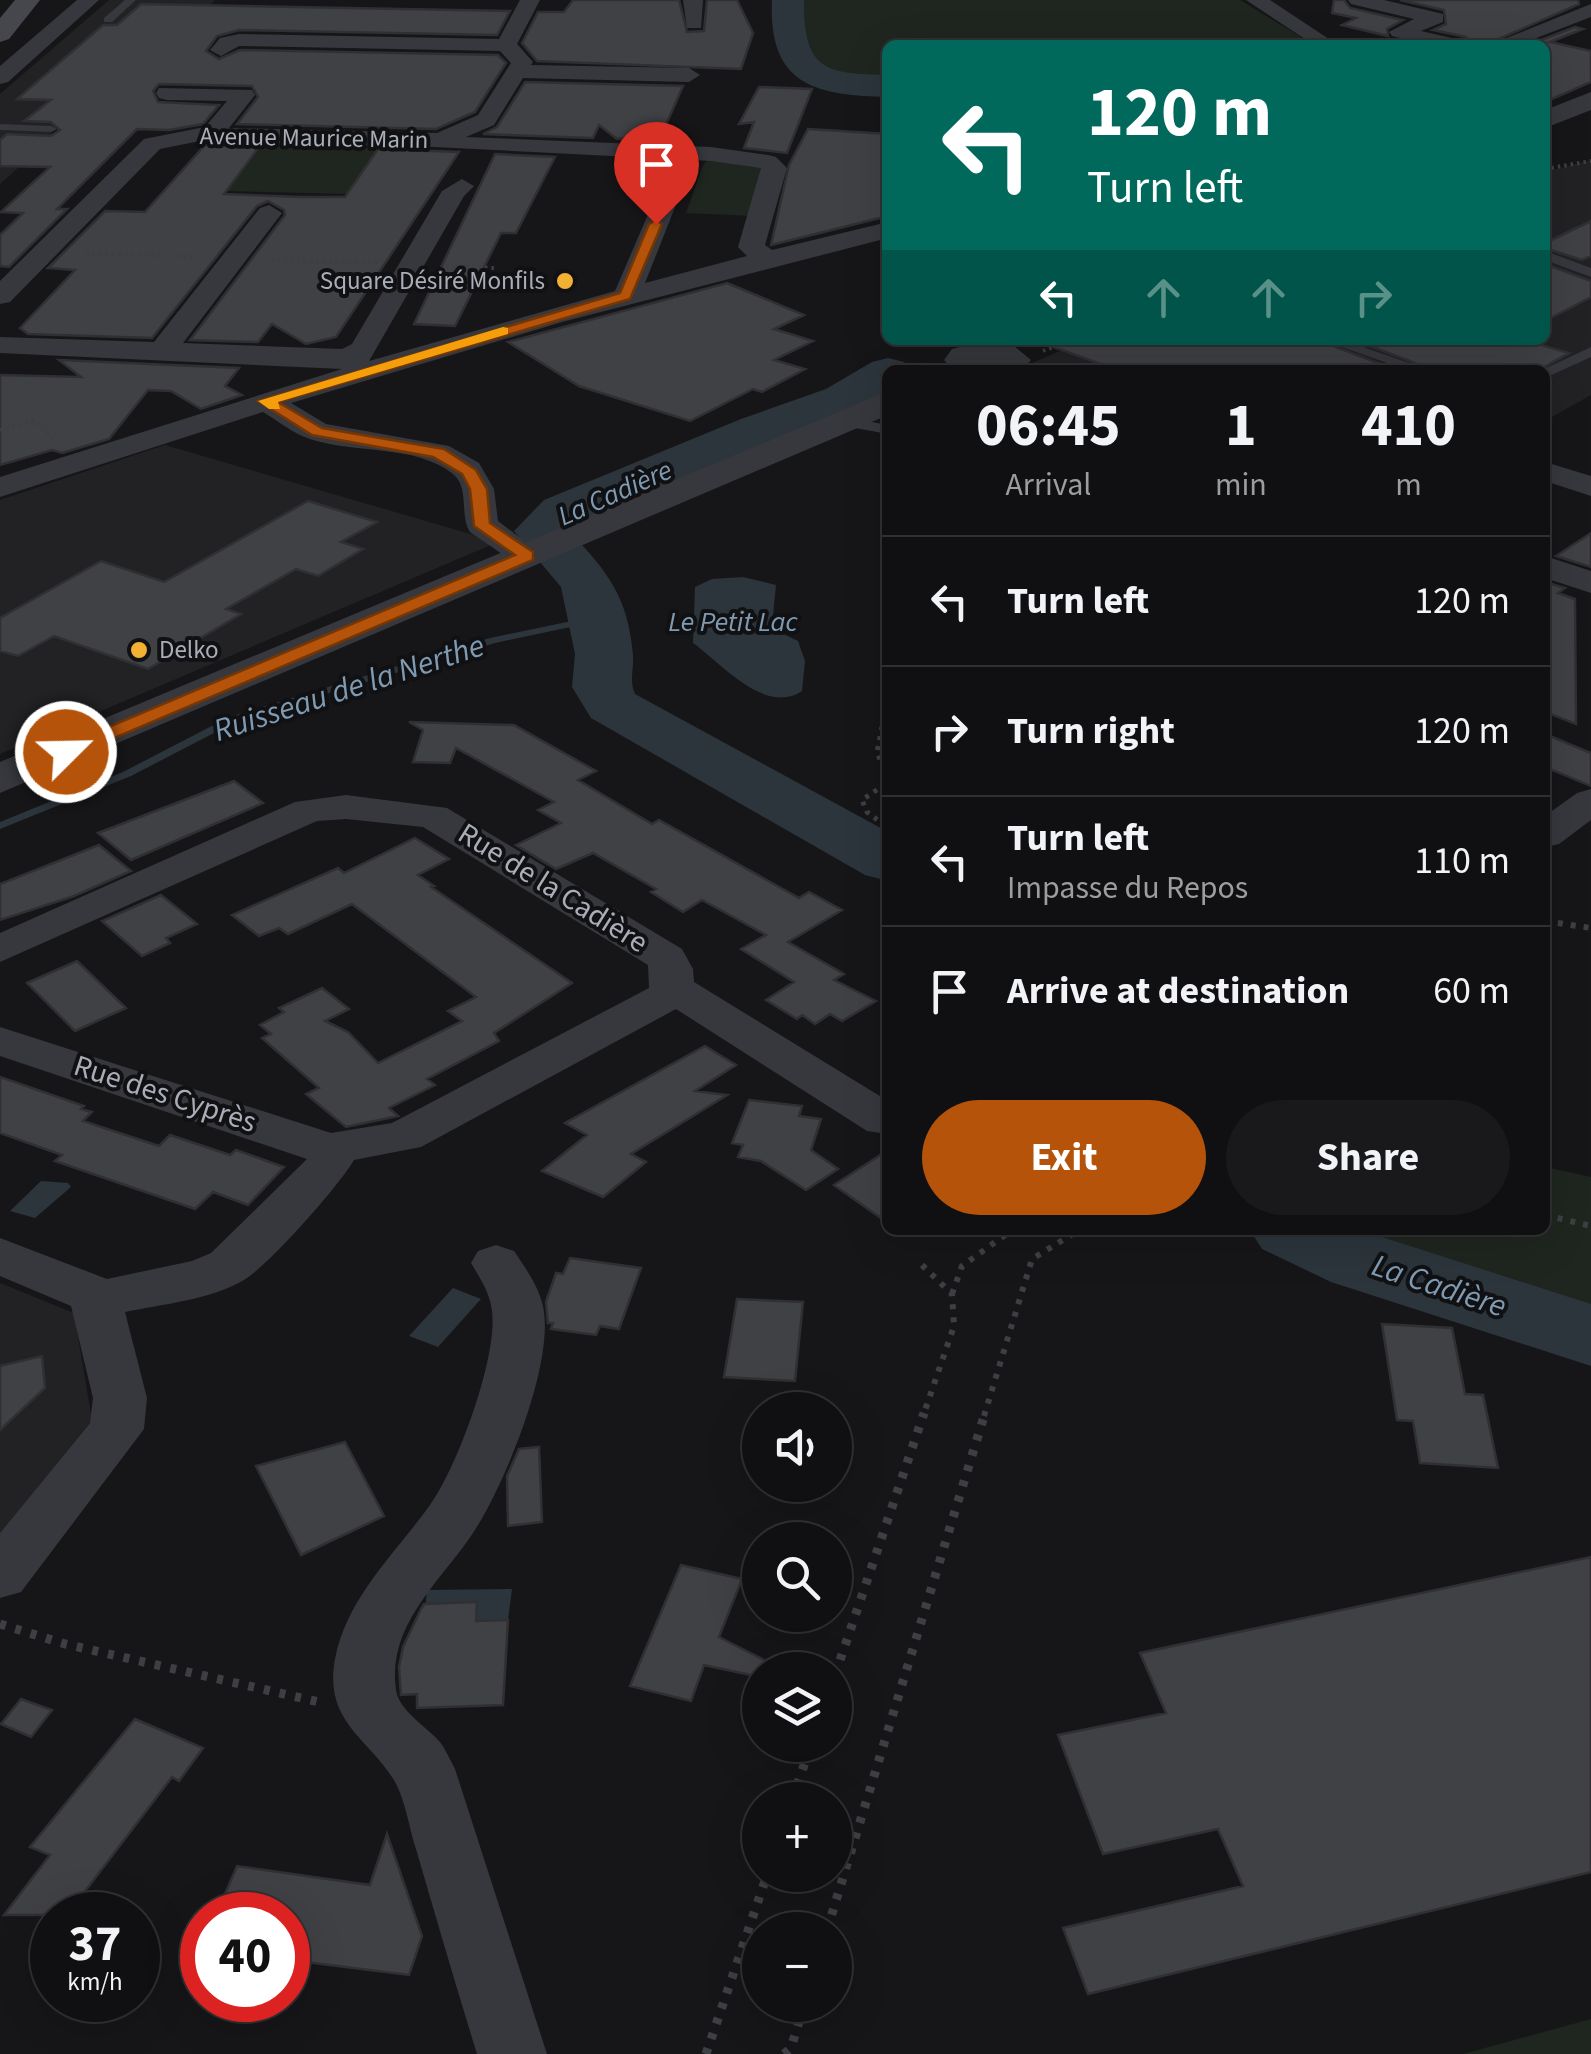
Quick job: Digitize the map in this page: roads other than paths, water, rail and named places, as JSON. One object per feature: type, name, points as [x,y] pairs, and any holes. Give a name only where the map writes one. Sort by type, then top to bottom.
[{"type":"main road","points":[[0,34],[28,0]]},
{"type":"street","points":[[0,77],[90,0]]},
{"type":"street","points":[[507,43],[530,0]]},
{"type":"street","points":[[693,0],[694,24]]},
{"type":"street","points":[[1256,0],[1320,40]]},
{"type":"street","points":[[1358,0],[1400,4],[1436,18],[1399,32],[1435,40]]},
{"type":"street","points":[[1552,4],[1589,11]]},
{"type":"street","points":[[1512,40],[1589,11]]},
{"type":"street","points":[[288,19],[358,20],[384,38],[507,43],[522,62],[516,70]]},
{"type":"street","points":[[221,50],[228,42],[239,40],[507,43]]},
{"type":"street","points":[[516,70],[689,75]]},
{"type":"street","name":"Avenue Maurice Marin","points":[[0,296],[152,144],[212,134],[440,140],[486,120],[516,70]]},
{"type":"street","points":[[167,93],[244,95],[212,134]]},
{"type":"street","points":[[1550,142],[1591,100]]},
{"type":"street","points":[[440,140],[463,145],[711,154],[768,162],[776,168],[774,180],[750,247],[768,259]]},
{"type":"street","points":[[355,365],[454,191],[462,186]]},
{"type":"street","points":[[626,296],[671,187]]},
{"type":"street","points":[[162,351],[268,213]]},
{"type":"street","points":[[0,487],[266,401],[355,365],[882,231]]},
{"type":"street","points":[[0,346],[162,351],[355,365]]},
{"type":"street","points":[[266,401],[317,432],[438,453],[468,470],[478,489],[482,526],[546,548]]},
{"type":"street","points":[[0,780],[882,405]]},
{"type":"street","points":[[1550,473],[1591,486]]},
{"type":"street","points":[[1550,568],[1590,582]]},
{"type":"street","name":"Rue de la Cadière","points":[[0,949],[309,810],[417,811],[444,822],[667,958],[674,972],[673,988]]},
{"type":"street","points":[[96,1300],[202,1277],[229,1266],[323,1172],[331,1160],[330,1150],[404,1136],[650,1006],[673,988],[882,1119]]},
{"type":"street","name":"Rue des Cyprès","points":[[0,1041],[330,1150]]},
{"type":"street","points":[[0,1256],[75,1286],[96,1300],[120,1398],[120,1420],[108,1441],[0,1575]]},
{"type":"street","points":[[496,1263],[514,1290],[519,1320],[514,1358],[475,1479],[464,1500],[416,1560],[380,1619],[364,1674],[365,1694],[372,1711],[423,1769],[512,2054]]},
{"type":"lane","points":[[108,20],[131,0]]},
{"type":"lane","points":[[0,127],[50,129]]},
{"type":"lane","points":[[1550,257],[1591,273]]},
{"type":"lane","points":[[1344,345],[1406,365]]},
{"type":"lane","points":[[1550,372],[1591,351]]},
{"type":"lane","points":[[844,422],[882,429]]},
{"type":"water","name":"Le Petit Lac","points":[[743,577],[776,585],[772,625],[798,641],[805,661],[802,691],[788,697],[758,692],[693,643],[695,587],[712,579]]},
{"type":"water","points":[[41,1181],[68,1183],[71,1187],[35,1218],[10,1211]]},
{"type":"water","points":[[453,1288],[481,1299],[438,1347],[409,1336]]},
{"type":"water","points":[[512,1589],[508,1620],[424,1623],[427,1590]]},
{"type":"waterway","name":"La Cadière","points":[[788,0],[793,43],[809,72],[833,84],[882,86]]},
{"type":"waterway","name":"La Cadière","points":[[882,376],[843,399],[758,429],[562,511],[540,531],[588,583],[604,654],[602,687],[612,705],[882,857]]},
{"type":"waterway","name":"Ruisseau de la Nerthe","points":[[0,826],[127,774],[233,719],[493,640],[596,619]]},
{"type":"waterway","name":"La Cadière","points":[[1300,1235],[1360,1262],[1591,1336]]},
{"type":"place","name":"Square Désiré Monfils","points":[[565,281]]},
{"type":"place","name":"Delko","points":[[139,650]]}]
